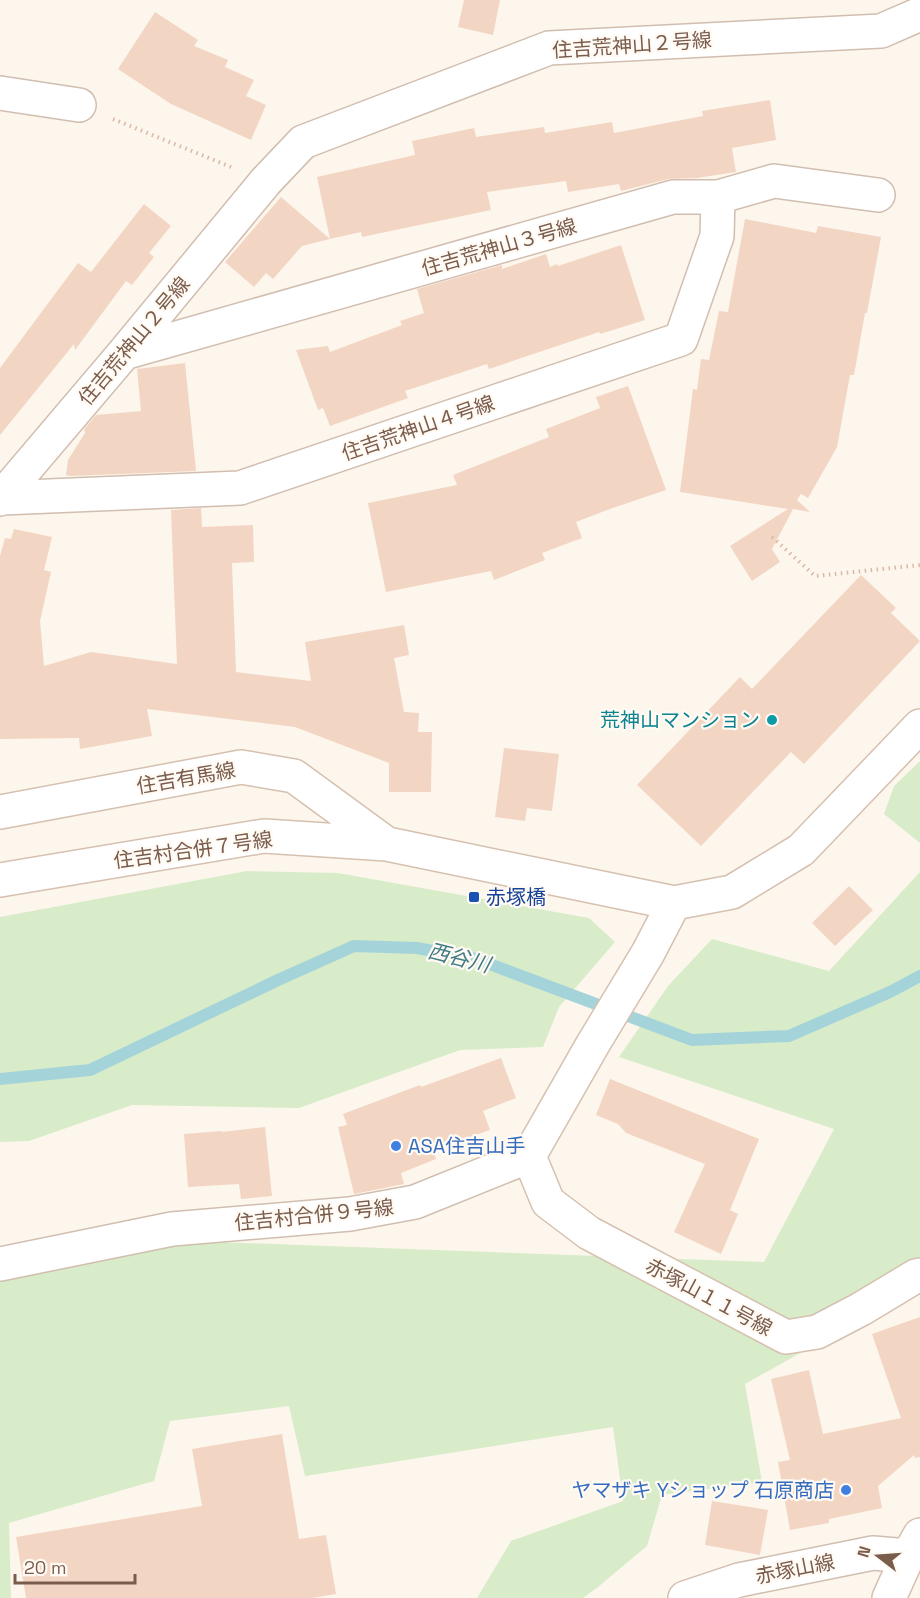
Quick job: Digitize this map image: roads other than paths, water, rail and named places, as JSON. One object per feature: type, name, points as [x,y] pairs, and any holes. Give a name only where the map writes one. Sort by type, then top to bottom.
[{"type":"street","name":"住吉荒神山２号線","points":[[1,499],[266,181],[303,142],[549,48],[881,31],[920,14]]},
{"type":"street","points":[[0,93],[79,105]]},
{"type":"street","name":"住吉荒神山３号線","points":[[124,353],[674,197],[718,197],[774,181],[878,195]]},
{"type":"street","name":"住吉荒神山４号線","points":[[1,499],[240,488],[681,339],[717,236],[718,197]]},
{"type":"street","points":[[529,1156],[648,953],[674,903],[732,892],[801,849],[920,726]]},
{"type":"street","name":"住吉有馬線","points":[[0,812],[241,767],[294,776],[387,844]]},
{"type":"street","name":"住吉村合併７号線","points":[[0,880],[264,836],[387,844],[674,903]]},
{"type":"street","name":"住吉村合併９号線","points":[[0,1264],[172,1229],[350,1214],[416,1202],[529,1156]]},
{"type":"street","name":"赤塚山１１号線","points":[[529,1156],[548,1202],[589,1233],[786,1337],[818,1332],[920,1275]]},
{"type":"street","points":[[889,1598],[914,1546]]},
{"type":"street","name":"赤塚山線","points":[[686,1598],[739,1580],[914,1546]]},
{"type":"waterway","name":"西谷川","points":[[0,1079],[90,1070],[354,946],[417,948],[476,959],[692,1040],[789,1036],[890,992],[920,976]]},
{"type":"place","name":"荒神山マンション","points":[[772,720]]},
{"type":"place","name":"赤塚橋","points":[[474,897]]},
{"type":"place","name":"ASA住吉山手","points":[[396,1146]]},
{"type":"place","name":"ヤマザキ Yショップ 石原商店","points":[[846,1490]]}]
